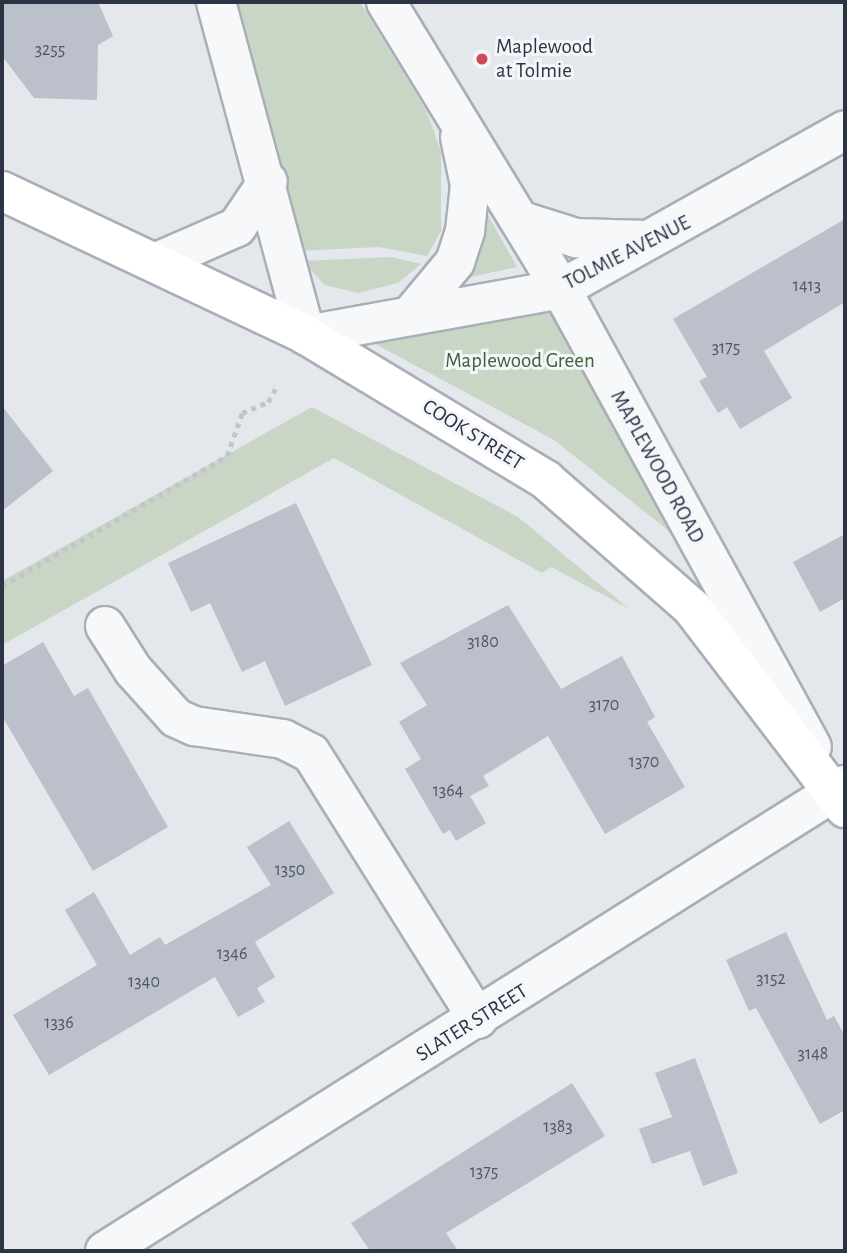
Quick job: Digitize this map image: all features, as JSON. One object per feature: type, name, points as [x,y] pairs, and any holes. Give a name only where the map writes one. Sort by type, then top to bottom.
[{"type":"main road","name":"COOK STREET","points":[[2,191],[158,262],[306,335],[546,480],[628,547],[692,608],[842,795]]},
{"type":"street","points":[[216,2],[268,181],[306,335]]},
{"type":"street","name":"MAPLEWOOD ROAD","points":[[386,2],[522,221],[842,795]]},
{"type":"street","points":[[411,315],[455,262],[465,232],[470,185],[456,113]]},
{"type":"street","name":"TOLMIE AVENUE","points":[[306,335],[561,289],[657,240],[845,130]]},
{"type":"street","points":[[158,262],[237,227],[268,181]]},
{"type":"street","points":[[522,221],[576,238],[657,240]]},
{"type":"street","points":[[105,626],[132,670],[176,718],[194,726],[283,739],[312,753],[478,1019]]},
{"type":"street","name":"SLATER STREET","points":[[105,1251],[842,795]]},
{"type":"path","points":[[2,586],[227,456],[242,413],[268,402],[277,386]]},
{"type":"path","points":[[2,579],[10,581]]},
{"type":"green space","points":[[237,2],[360,2],[427,112],[441,152],[441,231],[427,256],[379,247],[297,251]]},
{"type":"green space","points":[[484,208],[517,267],[466,278]]},
{"type":"green space","points":[[391,257],[421,264],[398,283],[358,293],[325,285],[302,261]]},
{"type":"green space","name":"Maplewood Green","points":[[546,306],[681,530],[674,535],[554,440],[368,340]]},
{"type":"green space","points":[[312,407],[518,517],[628,608],[551,567],[542,573],[334,458],[2,645],[2,581]]},
{"type":"building","points":[[2,2],[98,2],[113,36],[98,45],[97,100],[34,98],[2,56]]},
{"type":"building","points":[[845,219],[845,302],[764,351],[792,398],[740,429],[727,407],[718,413],[699,381],[707,377],[673,319]]},
{"type":"building","points":[[2,406],[53,471],[2,511]]},
{"type":"building","points":[[296,503],[372,665],[285,706],[265,661],[242,672],[210,603],[191,612],[168,563]]},
{"type":"building","points":[[845,534],[845,598],[820,612],[793,562]]},
{"type":"building","points":[[508,605],[561,689],[622,656],[655,717],[647,722],[685,787],[605,834],[548,736],[483,776],[489,786],[470,796],[486,823],[456,841],[450,830],[443,834],[405,769],[421,759],[399,722],[427,705],[400,663]]},
{"type":"building","points":[[43,642],[74,696],[88,688],[168,827],[93,871],[2,716],[2,666]]},
{"type":"building","points":[[289,821],[334,893],[255,942],[275,977],[257,988],[265,1002],[238,1017],[215,977],[49,1075],[13,1015],[97,965],[65,910],[94,892],[130,955],[160,937],[165,945],[271,885],[247,847]]},
{"type":"building","points":[[786,932],[827,1020],[834,1016],[845,1036],[845,1110],[820,1124],[756,1008],[749,1011],[726,960]]},
{"type":"building","points":[[695,1058],[738,1173],[703,1186],[690,1151],[652,1164],[639,1129],[672,1117],[655,1073]]},
{"type":"building","points":[[572,1083],[605,1136],[446,1233],[458,1251],[370,1251],[351,1223]]},
{"type":"place","name":"Maplewood at Tolmie","points":[[482,59]]}]
